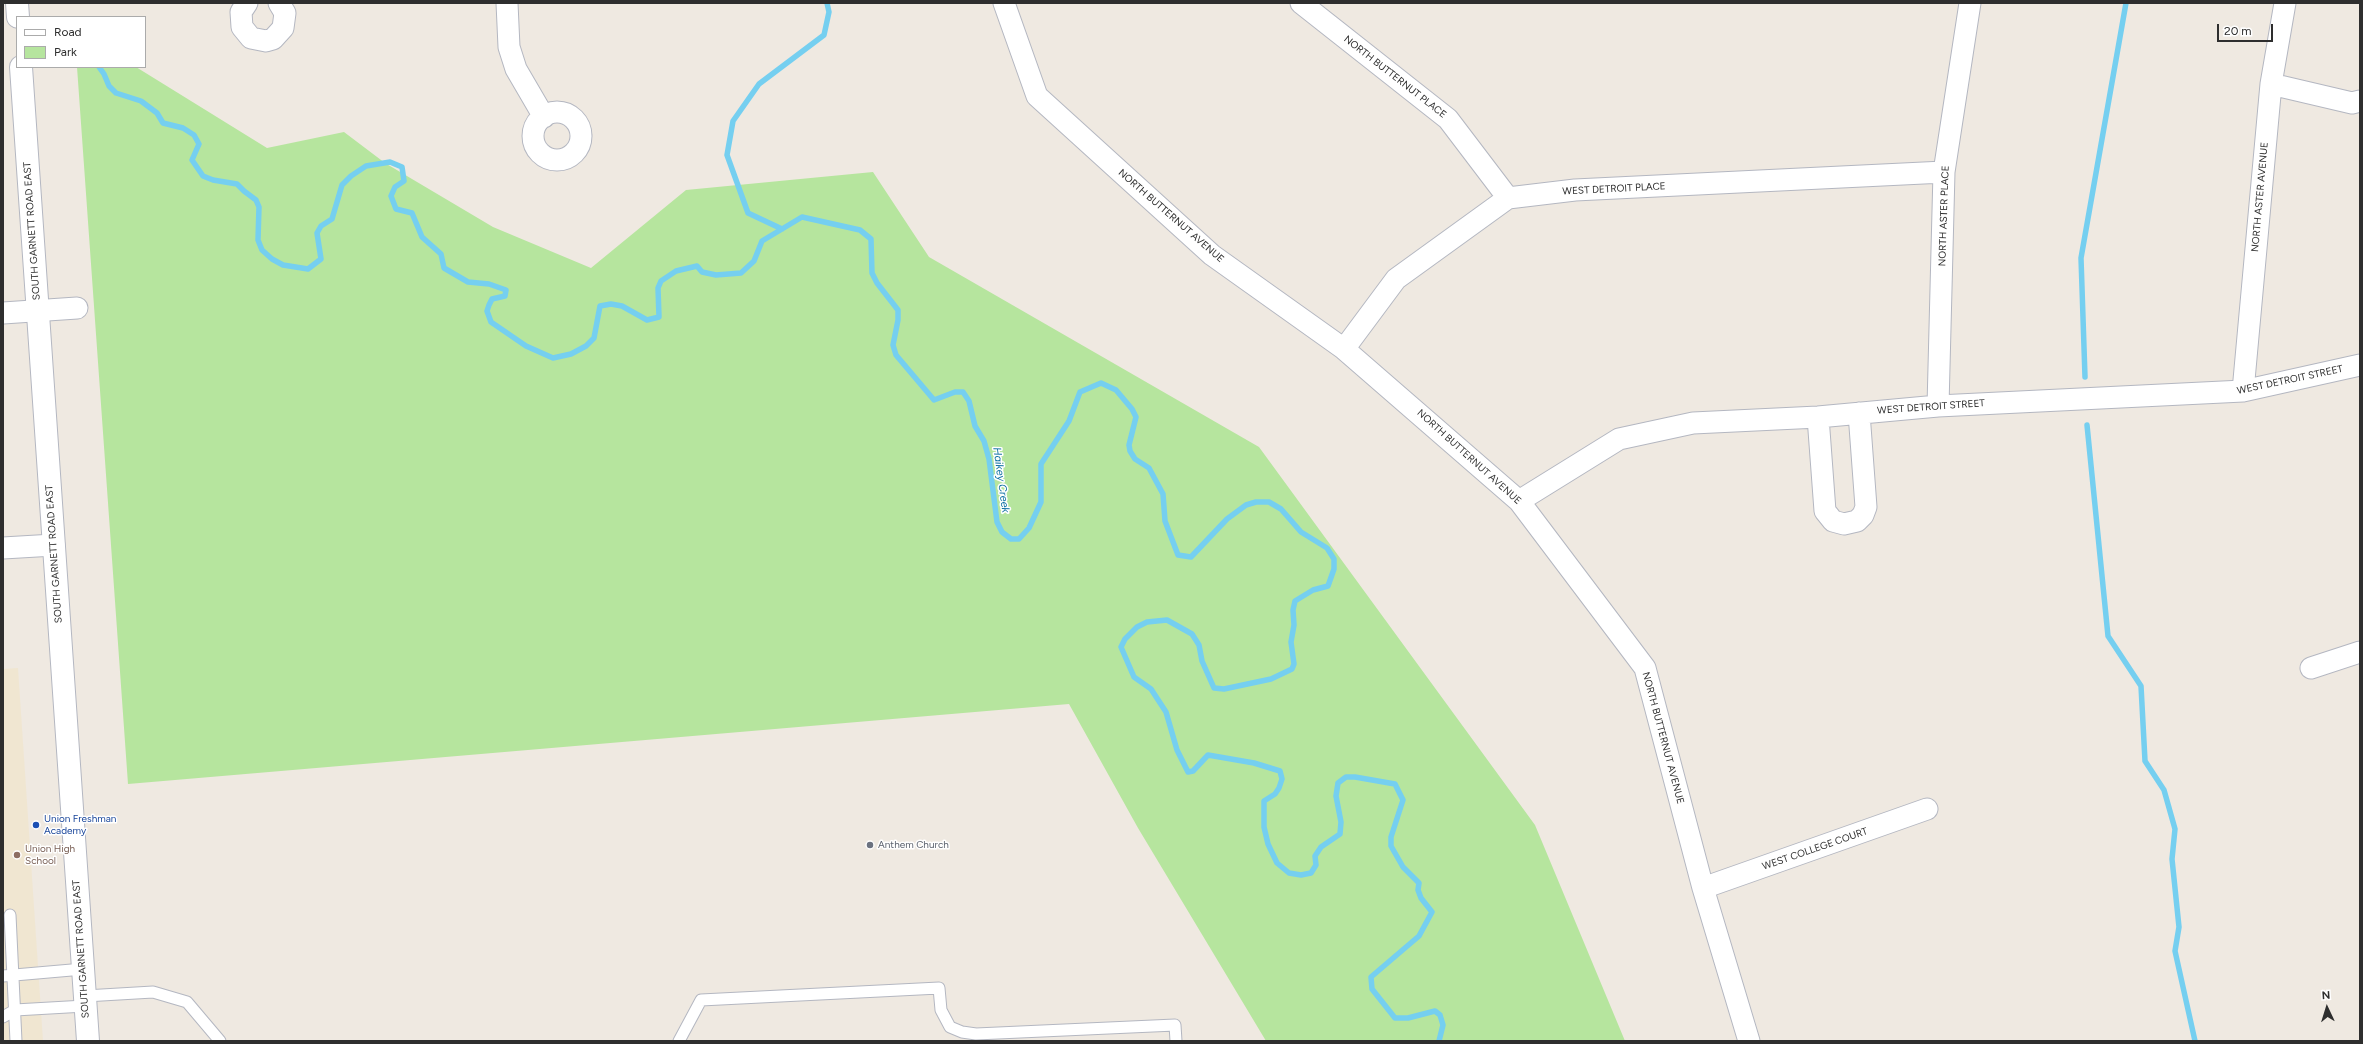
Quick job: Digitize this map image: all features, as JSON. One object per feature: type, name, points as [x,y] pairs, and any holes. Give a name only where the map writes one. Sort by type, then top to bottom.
[{"type":"main road","points":[[17,3],[18,16]]},
{"type":"main road","name":"SOUTH GARNETT ROAD EAST","points":[[21,68],[88,1041]]},
{"type":"street","points":[[246,3],[241,12],[242,27],[251,38],[266,41],[273,38],[283,28],[284,13],[279,3]]},
{"type":"street","points":[[507,3],[509,46],[516,69],[544,117]]},
{"type":"street","name":"NORTH BUTTERNUT AVENUE","points":[[1004,3],[1037,96],[1212,255],[1344,349],[1519,501],[1645,668],[1703,888],[1749,1041]]},
{"type":"street","name":"NORTH BUTTERNUT PLACE","points":[[1301,3],[1448,119],[1508,198]]},
{"type":"street","name":"NORTH ASTER PLACE","points":[[1938,406],[1944,172],[1970,3]]},
{"type":"street","name":"NORTH ASTER AVENUE","points":[[2243,391],[2271,84],[2285,3]]},
{"type":"street","points":[[2271,84],[2352,103],[2360,100]]},
{"type":"street","name":"WEST DETROIT PLACE","points":[[1344,349],[1396,279],[1508,198],[1574,190],[1944,172]]},
{"type":"street","points":[[3,313],[77,308]]},
{"type":"street","name":"WEST DETROIT STREET","points":[[1519,501],[1619,439],[1693,422],[1818,417],[1938,406],[2243,391],[2360,365]]},
{"type":"street","points":[[1818,417],[1825,511],[1833,521],[1844,524],[1857,521],[1863,515],[1866,507],[1859,413]]},
{"type":"street","points":[[3,548],[54,545]]},
{"type":"street","points":[[2311,668],[2360,652]]},
{"type":"street","name":"WEST COLLEGE COURT","points":[[1703,888],[1927,809]]},
{"type":"lane","points":[[10,915],[8,976],[15,1010],[16,1041]]},
{"type":"lane","points":[[8,976],[83,969]]},
{"type":"lane","points":[[679,1041],[701,1000],[939,988],[941,1010],[950,1026],[986,1037],[1175,1025],[1176,1041]]},
{"type":"lane","points":[[3,1017],[15,1010],[153,992],[187,1002],[220,1041]]},
{"type":"shaded area","name":"Union High School","points":[[18,668],[43,1041],[3,1041],[3,669]]},
{"type":"green space","points":[[77,68],[138,68],[267,148],[344,132],[385,163],[493,227],[591,268],[686,190],[873,172],[929,257],[1259,447],[1535,825],[1625,1041],[1266,1041],[1138,828],[1069,704],[128,784]]},
{"type":"waterway","points":[[782,229],[748,213],[727,155],[733,121],[759,84],[824,35],[829,12],[827,3]]},
{"type":"waterway","points":[[2085,377],[2081,258],[2126,3]]},
{"type":"waterway","name":"Haikey Creek","points":[[100,68],[109,86],[116,93],[141,101],[157,113],[163,123],[183,128],[194,135],[199,144],[192,160],[203,176],[213,180],[237,184],[256,200],[259,207],[258,240],[262,250],[272,259],[283,265],[308,269],[321,259],[317,233],[321,226],[332,219],[342,185],[351,176],[366,166],[390,162],[402,167],[404,181],[395,187],[391,196],[396,209],[412,213],[422,237],[441,254],[444,268],[468,282],[489,284],[506,290],[505,296],[492,299],[489,305],[487,311],[491,322],[526,346],[553,358],[571,354],[586,346],[594,338],[600,306],[611,304],[622,306],[647,320],[659,317],[658,288],[661,281],[676,271],[697,266],[702,272],[716,275],[741,273],[754,261],[762,241],[802,217],[860,230],[871,239],[872,273],[877,283],[898,310],[898,320],[893,345],[896,355],[934,400],[955,392],[963,392],[969,401],[975,426],[984,441],[989,459],[997,522],[1002,532],[1011,539],[1019,539],[1029,528],[1041,502],[1041,464],[1069,421],[1080,392],[1101,383],[1116,390],[1132,409],[1136,417],[1129,445],[1130,451],[1135,459],[1149,468],[1163,494],[1165,521],[1178,555],[1191,557],[1227,519],[1246,505],[1256,502],[1269,502],[1281,509],[1301,532],[1327,548],[1334,559],[1334,569],[1328,586],[1313,590],[1295,601],[1293,610],[1294,625],[1291,642],[1294,664],[1292,669],[1271,679],[1224,689],[1214,688],[1202,661],[1199,645],[1192,634],[1167,620],[1147,622],[1137,627],[1125,639],[1121,647],[1134,677],[1151,689],[1166,712],[1177,750],[1188,772],[1193,771],[1208,755],[1254,763],[1280,771],[1282,779],[1279,788],[1275,794],[1264,801],[1264,827],[1268,844],[1277,863],[1289,873],[1301,875],[1311,873],[1316,865],[1315,856],[1321,847],[1340,834],[1341,822],[1336,796],[1338,783],[1346,777],[1355,777],[1395,784],[1403,800],[1391,837],[1391,846],[1403,867],[1419,883],[1418,890],[1421,898],[1432,912],[1419,936],[1371,977],[1372,989],[1395,1018],[1408,1018],[1435,1011],[1440,1015],[1443,1025],[1439,1041]]},
{"type":"waterway","points":[[2087,425],[2108,636],[2141,686],[2145,761],[2164,790],[2175,829],[2172,859],[2179,927],[2175,951],[2195,1041]]},
{"type":"place","name":"Union Freshman Academy","points":[[36,825]]},
{"type":"place","name":"Anthem Church","points":[[870,845]]},
{"type":"place","name":"Union High School","points":[[17,855]]}]
